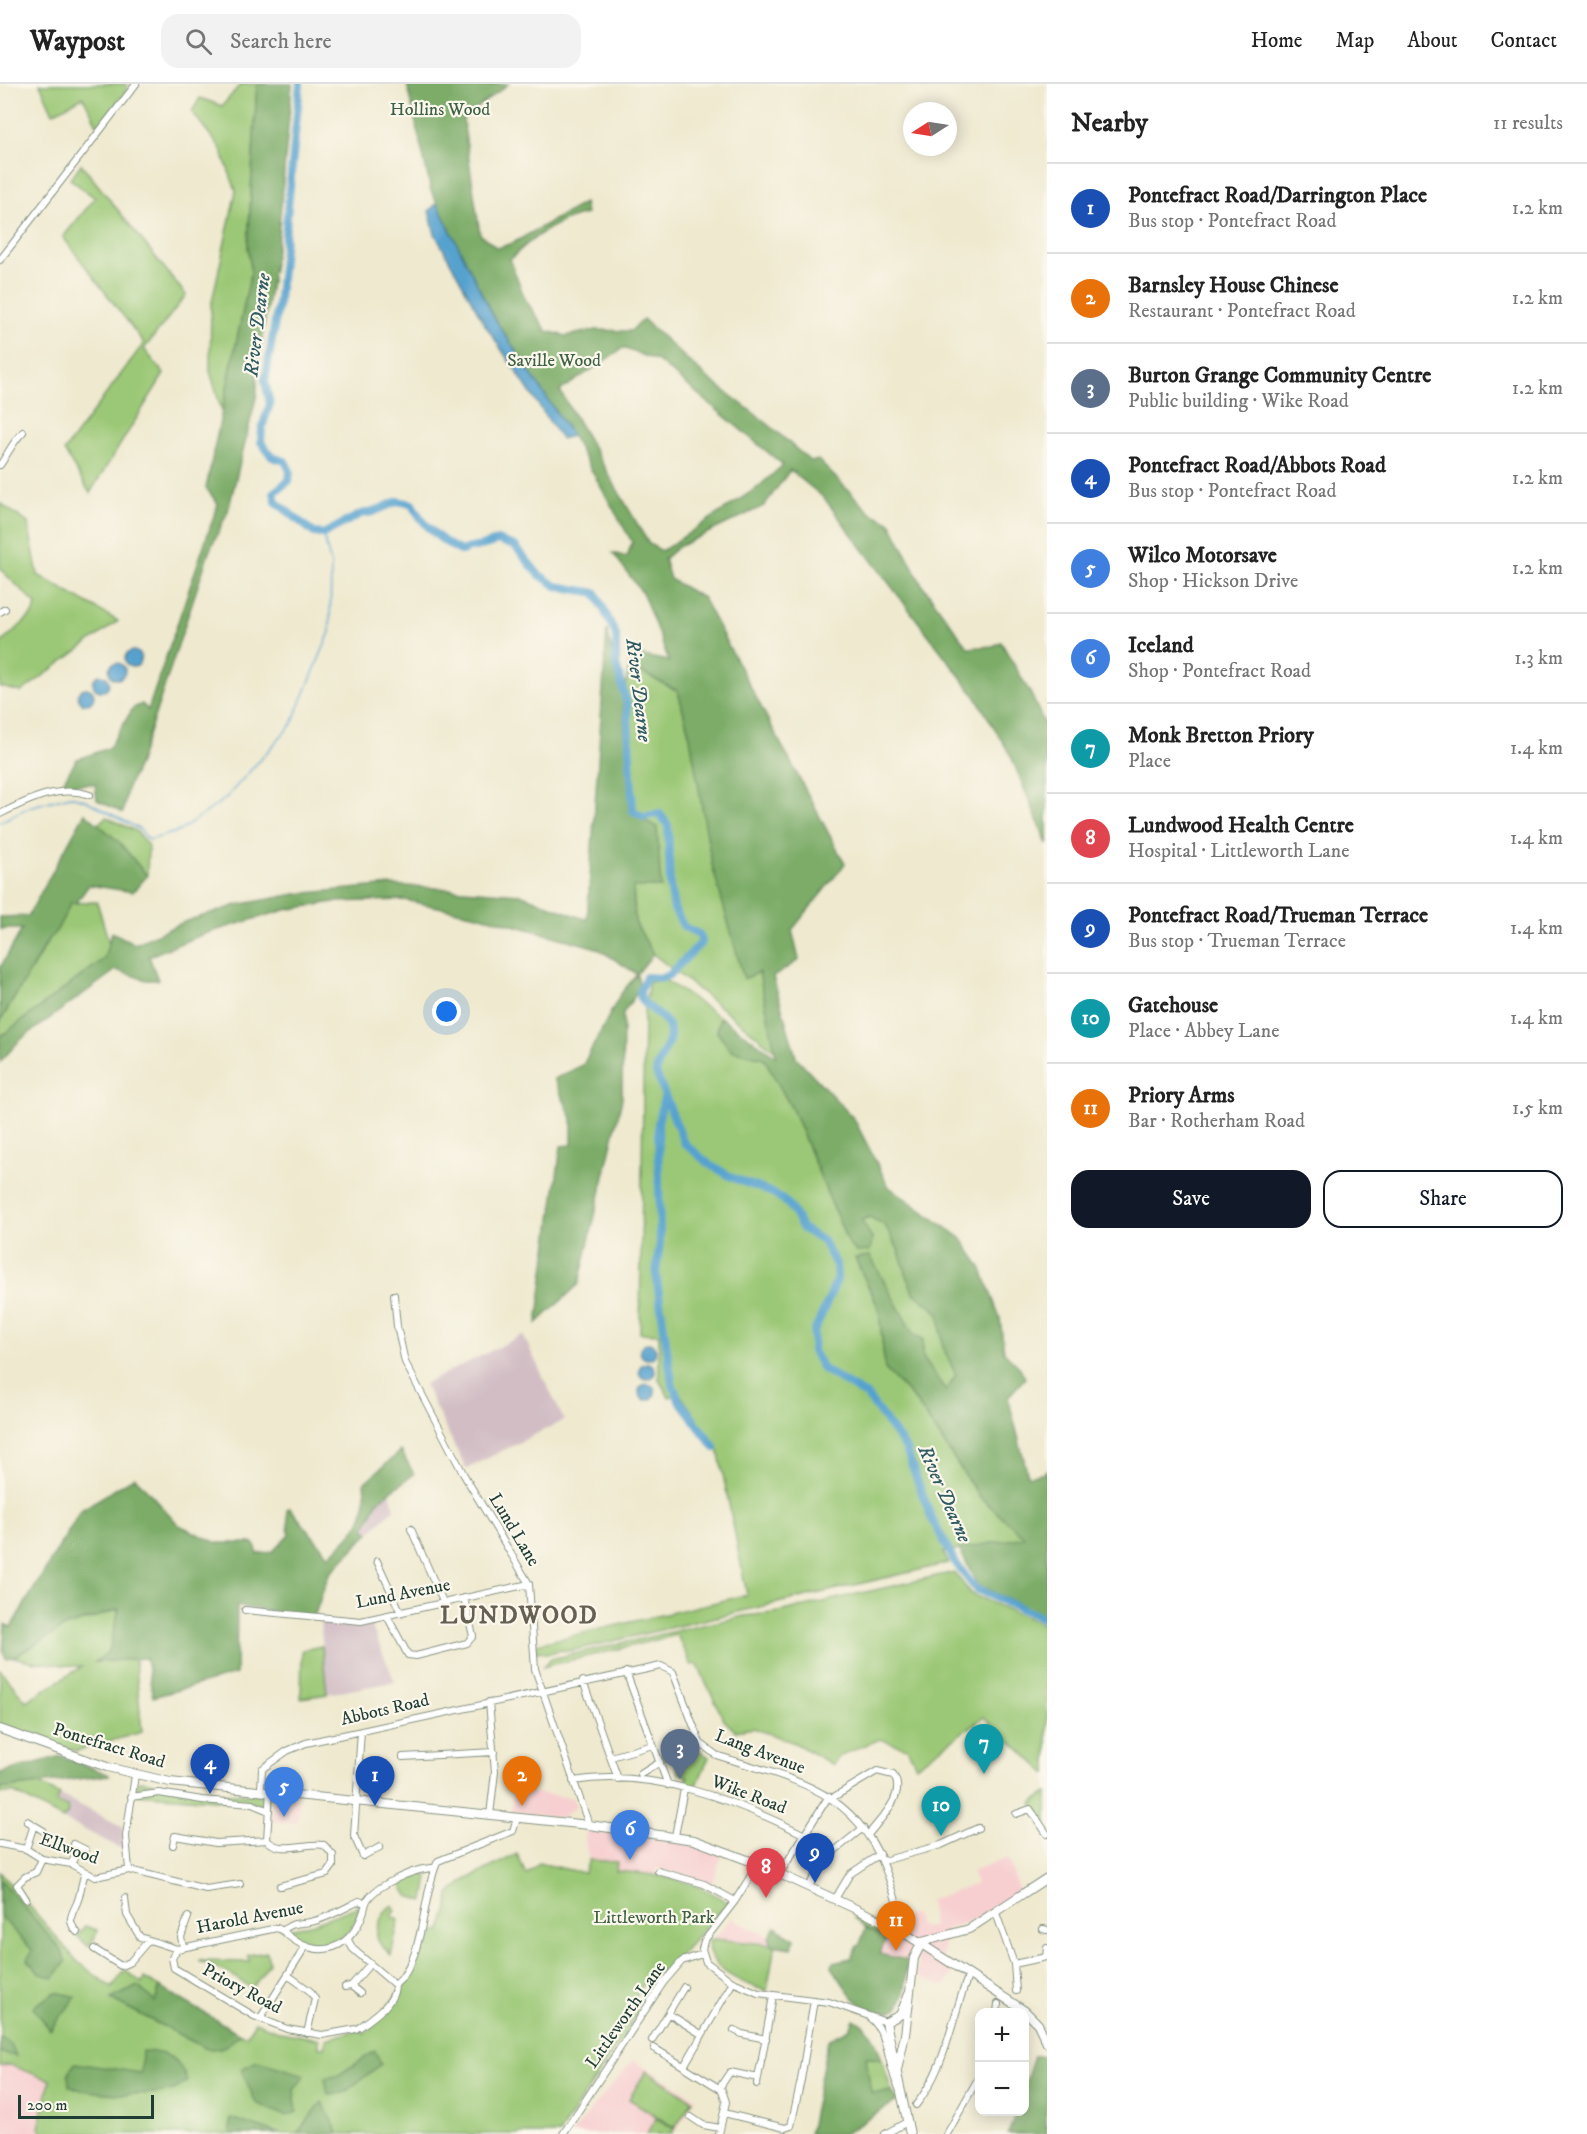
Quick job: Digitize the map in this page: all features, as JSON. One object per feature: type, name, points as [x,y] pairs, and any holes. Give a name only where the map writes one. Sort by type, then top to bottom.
[{"type":"highway","name":"Pontefract Road","points":[[0,1729],[135,1775],[187,1784],[266,1790],[589,1825],[675,1836],[714,1846],[835,1899],[922,1942],[1030,2015],[1041,2028],[1047,2043]]},
{"type":"highway","points":[[922,1942],[969,1929],[1047,1878]]},
{"type":"main road","points":[[897,2071],[905,2038],[915,1958],[922,1942]]},
{"type":"main road","points":[[909,1994],[900,2016],[886,2022],[910,2134]]},
{"type":"street","points":[[0,260],[135,84]]},
{"type":"street","points":[[0,465],[12,448],[14,440],[23,432]]},
{"type":"street","points":[[0,814],[22,803],[61,790],[76,790],[90,795]]},
{"type":"street","name":"Lund Lane","points":[[394,1295],[397,1326],[405,1362],[464,1475],[529,1584],[532,1652],[541,1691],[589,1825]]},
{"type":"street","points":[[411,1529],[444,1604]]},
{"type":"street","points":[[377,1561],[402,1613]]},
{"type":"street","name":"Lund Avenue","points":[[245,1610],[361,1620],[529,1584]]},
{"type":"street","points":[[387,1616],[408,1656],[436,1651],[467,1643],[473,1636],[465,1598]]},
{"type":"street","name":"Lang Avenue","points":[[541,1691],[652,1666],[666,1668],[677,1681],[704,1748],[716,1755],[819,1790],[831,1797],[863,1828],[882,1858],[899,1912],[895,1927]]},
{"type":"street","points":[[626,1672],[668,1785]]},
{"type":"street","points":[[583,1682],[618,1779]]},
{"type":"street","name":"Abbots Road","points":[[266,1790],[262,1768],[287,1751],[306,1743],[541,1691]]},
{"type":"street","points":[[489,1702],[495,1772],[490,1815]]},
{"type":"street","points":[[362,1731],[354,1836],[363,1856]]},
{"type":"street","points":[[610,1758],[653,1745]]},
{"type":"street","points":[[404,1756],[494,1752]]},
{"type":"street","points":[[640,1774],[660,1762]]},
{"type":"street","points":[[782,1870],[831,1797],[877,1771],[892,1775],[897,1783],[897,1793],[868,1835]]},
{"type":"street","points":[[135,1775],[126,1836],[129,1870],[206,1888],[240,1884]]},
{"type":"street","name":"Wike Road","points":[[573,1781],[618,1779],[668,1785],[713,1796],[761,1813],[805,1835]]},
{"type":"street","points":[[675,1836],[684,1789]]},
{"type":"street","points":[[266,1790],[267,1840],[272,1846],[279,1848],[319,1844],[324,1845],[333,1855],[333,1866],[327,1874],[280,1886]]},
{"type":"street","name":"Pontefract Road","points":[[131,1797],[159,1793],[202,1800],[252,1804],[268,1811]]},
{"type":"street","points":[[1016,1814],[1030,1809],[1047,1834]]},
{"type":"street","name":"Harold Avenue","points":[[148,1941],[180,1947],[277,1928],[283,1930],[289,1924],[312,1922],[346,1909],[359,1901],[366,1903],[374,1892],[423,1867],[434,1868],[438,1861],[513,1831],[517,1818]]},
{"type":"street","points":[[27,1821],[42,1830]]},
{"type":"street","points":[[26,1849],[34,1825]]},
{"type":"street","points":[[808,1887],[828,1856],[863,1828]]},
{"type":"street","points":[[835,1899],[850,1874],[882,1858],[941,1845],[978,1828]]},
{"type":"street","points":[[173,1845],[175,1836],[216,1843],[267,1840]]},
{"type":"street","name":"Ellwood","points":[[0,1844],[26,1849],[42,1859],[71,1864],[85,1874],[105,1876],[129,1870]]},
{"type":"street","points":[[71,1864],[80,1847]]},
{"type":"street","points":[[356,1860],[380,1847]]},
{"type":"street","points":[[26,1899],[17,1885],[25,1877],[36,1872],[42,1859]]},
{"type":"street","points":[[758,1864],[735,1901],[706,1937],[702,1954],[710,1966],[733,1982],[773,1996],[814,2000],[860,2011],[886,2022]]},
{"type":"street","name":"Priory Road","points":[[180,1947],[171,1958],[174,1968],[267,2022],[307,2034],[322,2035],[358,2028],[388,2003],[395,1990],[394,1985],[404,1973],[419,1938],[434,1868]]},
{"type":"street","points":[[658,1871],[704,1884],[735,1901]]},
{"type":"street","points":[[77,1932],[68,1920],[71,1909],[79,1897],[85,1874]]},
{"type":"street","points":[[94,1949],[121,1965],[130,1962],[148,1941],[140,1937],[133,1928],[127,1915],[125,1898]]},
{"type":"street","points":[[283,1930],[293,1941],[305,1947],[326,1949],[348,1940],[361,1921],[366,1903]]},
{"type":"street","points":[[996,1913],[1014,1964],[1016,1990]]},
{"type":"street","points":[[180,1947],[188,1917]]},
{"type":"street","points":[[348,1940],[394,1985]]},
{"type":"street","points":[[261,2017],[289,1976],[305,1947]]},
{"type":"street","points":[[1014,1964],[1046,1957],[1047,1948]]},
{"type":"street","name":"Littleworth Lane","points":[[563,2134],[663,1983],[682,1961],[702,1954]]},
{"type":"street","points":[[360,1993],[348,1986],[370,1964]]},
{"type":"street","points":[[916,2105],[944,2056],[969,1974]]},
{"type":"street","points":[[289,1976],[310,1990],[315,1999],[307,2034]]},
{"type":"street","points":[[684,2066],[733,1982]]},
{"type":"street","name":"Littleworth Lane","points":[[652,2040],[684,1987]]},
{"type":"street","points":[[730,2072],[758,2081],[773,1996]]},
{"type":"street","points":[[724,2113],[785,2128],[791,2126],[814,2000]]},
{"type":"street","points":[[998,2004],[998,2008]]},
{"type":"street","points":[[860,2011],[878,2026],[893,2079],[901,2091]]},
{"type":"street","points":[[669,2014],[701,2034]]},
{"type":"street","points":[[734,2030],[766,2039]]},
{"type":"street","points":[[654,2048],[720,2087],[726,2098],[719,2131],[691,2117]]},
{"type":"street","points":[[720,2087],[730,2072],[732,2064]]},
{"type":"street","points":[[947,2134],[975,2084]]},
{"type":"street","points":[[885,2134],[907,2122]]},
{"type":"shaded area","points":[[523,1335],[564,1420],[466,1469],[424,1384]]},
{"type":"shaded area","points":[[390,1493],[395,1508],[369,1533],[365,1529],[377,1502]]},
{"type":"shaded area","points":[[320,1620],[371,1625],[395,1682],[327,1694]]},
{"type":"shaded area","points":[[513,1790],[573,1798],[576,1807],[561,1818],[511,1811]]},
{"type":"shaded area","points":[[60,1795],[123,1827],[124,1850],[63,1819],[68,1813],[56,1802]]},
{"type":"shaded area","points":[[277,1796],[299,1798],[297,1823],[271,1822],[272,1800]]},
{"type":"shaded area","points":[[586,1831],[678,1841],[722,1855],[712,1884],[656,1868],[655,1874],[616,1871],[617,1862],[589,1860],[585,1841]]},
{"type":"shaded area","points":[[1008,1858],[1019,1891],[979,1917],[946,1930],[942,1960],[955,1970],[945,1986],[917,1976],[919,1961],[879,1954],[890,1930],[896,1932],[906,1915],[915,1914],[919,1926],[933,1927],[929,1900],[976,1884],[971,1872]]},
{"type":"shaded area","points":[[732,1918],[769,1937],[772,1945],[713,1939]]},
{"type":"shaded area","points":[[633,2060],[696,2098],[674,2134],[571,2134]]},
{"type":"shaded area","points":[[10,2065],[50,2080],[39,2128],[44,2134],[0,2134],[0,2066]]},
{"type":"green space","points":[[40,84],[127,84],[128,88],[99,128],[83,97],[53,113]]},
{"type":"green space","points":[[241,84],[257,84],[248,246],[251,272],[222,412],[210,371],[211,306],[236,191],[221,149],[192,112],[200,98],[222,106]]},
{"type":"green space","points":[[257,84],[292,84],[278,237],[257,372],[257,394],[228,511],[209,552],[139,763],[127,789],[123,813],[97,800],[95,784],[61,785],[77,759],[109,748],[133,708],[142,704],[148,710],[218,504],[206,488],[251,272],[248,246]]},
{"type":"green space","points":[[407,84],[508,84],[463,119],[480,234],[497,248],[513,243],[584,203],[586,214],[565,220],[545,231],[510,260],[525,299],[547,331],[566,336],[596,330],[631,331],[643,319],[704,375],[768,424],[811,462],[818,460],[871,513],[890,522],[921,583],[968,648],[993,646],[1001,642],[1031,694],[1047,730],[1047,844],[1010,754],[975,696],[824,498],[790,470],[764,506],[678,547],[664,559],[670,579],[703,598],[845,864],[792,930],[799,960],[773,977],[796,1057],[854,1119],[889,1187],[961,1238],[981,1267],[1000,1318],[1004,1352],[1020,1368],[1025,1378],[1008,1397],[1028,1476],[1042,1474],[1047,1470],[1047,1617],[979,1586],[959,1549],[1024,1537],[979,1496],[915,1400],[885,1369],[879,1309],[855,1258],[870,1256],[913,1334],[923,1339],[923,1358],[946,1391],[956,1375],[943,1347],[939,1313],[913,1292],[898,1249],[885,1225],[870,1217],[861,1219],[872,1239],[870,1251],[857,1252],[849,1245],[793,1111],[764,1058],[731,1050],[717,1032],[720,1017],[776,1056],[759,972],[744,979],[712,865],[690,737],[678,691],[629,666],[633,654],[669,661],[643,594],[613,553],[627,557],[632,542],[572,436],[494,318],[431,191]],"holes":[[[623,348],[658,361],[783,465],[757,488],[662,551],[649,544],[560,391]]]},
{"type":"green space","points":[[81,164],[186,295],[144,349],[164,374],[90,493],[64,451],[144,343],[63,237],[95,198],[70,179]]},
{"type":"green space","points":[[0,503],[28,523],[38,575],[118,621],[21,692],[0,687],[0,644],[34,613],[36,604],[0,569]]},
{"type":"green space","points":[[607,630],[623,701],[631,813],[657,827],[661,887],[633,887],[635,922],[653,954],[637,974],[597,948],[477,915],[404,900],[334,902],[285,910],[204,934],[149,956],[158,980],[146,980],[116,970],[20,1040],[0,1062],[0,1037],[104,959],[112,932],[135,944],[184,922],[237,905],[296,894],[392,885],[520,894],[587,920]]},
{"type":"green space","points":[[629,666],[678,691],[744,979],[759,972],[776,1051],[653,954],[635,922],[633,886],[661,887],[631,813],[623,701]]},
{"type":"green space","points":[[85,813],[120,843],[147,876],[133,892],[89,885],[76,903],[71,903],[57,930],[48,940],[0,1022],[0,968],[22,929],[0,929],[0,917],[28,916]]},
{"type":"green space","points":[[106,817],[136,831],[148,846],[147,876],[120,843],[98,824]]},
{"type":"green space","points":[[97,902],[109,943],[104,959],[0,1037],[0,1022],[71,903]]},
{"type":"green space","points":[[637,974],[640,988],[623,1013],[622,1099],[579,1284],[537,1323],[561,1146],[572,1145],[572,1118],[554,1079],[583,1065],[620,995]]},
{"type":"green space","points":[[665,980],[720,1017],[717,1032],[731,1050],[764,1058],[793,1111],[849,1245],[872,1239],[861,1220],[870,1217],[885,1225],[898,1249],[913,1292],[939,1313],[943,1347],[956,1375],[946,1391],[923,1358],[923,1340],[913,1334],[870,1256],[855,1258],[879,1309],[885,1369],[915,1400],[979,1496],[1025,1538],[943,1553],[949,1563],[570,1651],[536,1653],[536,1644],[747,1595],[718,1449],[680,1394],[669,1397],[659,1380],[659,1334],[640,1333],[644,1012],[649,982]]},
{"type":"green space","points":[[401,1451],[414,1474],[377,1502],[365,1528],[369,1533],[329,1574],[314,1617],[237,1606],[236,1674],[153,1697],[146,1658],[95,1662],[109,1651],[119,1609],[64,1627],[14,1657],[6,1658],[3,1653],[5,1624],[11,1627],[81,1510],[135,1477],[179,1525],[217,1543],[254,1543],[258,1554],[272,1552],[289,1535],[287,1509],[290,1508],[329,1556],[359,1524],[365,1507],[364,1483]]},
{"type":"green space","points":[[954,1572],[971,1594],[1047,1626],[1047,1774],[984,1717],[916,1766],[907,1748],[880,1739],[839,1756],[833,1765],[795,1743],[753,1728],[735,1731],[724,1720],[697,1664],[691,1665],[677,1635],[543,1667],[551,1659],[744,1616],[774,1613]]},
{"type":"green space","points":[[119,1609],[109,1651],[96,1662],[135,1659],[142,1732],[76,1751],[0,1725],[0,1670],[26,1701],[82,1667],[40,1663],[14,1657],[64,1627]]},
{"type":"green space","points":[[322,1646],[327,1694],[301,1698],[302,1650]]},
{"type":"green space","points":[[691,1735],[700,1751],[709,1757],[696,1787],[685,1784],[688,1777],[679,1773],[673,1758],[662,1761],[660,1756]]},
{"type":"green space","points":[[61,1756],[110,1775],[0,1789],[0,1773]]},
{"type":"green space","points":[[138,1782],[220,1794],[264,1794],[267,1796],[266,1807],[254,1803],[136,1794]]},
{"type":"green space","points":[[39,1784],[60,1795],[56,1802],[67,1807],[68,1813],[63,1819],[13,1792],[0,1794],[0,1789]]},
{"type":"green space","points":[[1047,1793],[1047,1824],[1032,1803]]},
{"type":"green space","name":"Littleworth Park","points":[[517,1854],[526,1875],[539,1863],[584,1873],[589,1860],[617,1862],[616,1871],[660,1876],[689,1883],[728,1903],[665,1972],[649,1975],[631,2005],[639,2012],[559,2134],[44,2134],[39,2128],[50,2080],[10,2065],[0,2066],[0,1872],[77,1961],[112,1988],[125,1970],[142,1983],[144,1978],[160,1987],[155,2002],[111,1999],[205,2048],[220,2048],[240,2034],[246,2036],[255,2022],[280,2032],[319,2039],[319,2047],[325,2047],[326,2039],[361,2029],[364,2033],[371,2029],[369,2025],[390,2004],[405,1982],[427,1930],[441,1932],[448,1908],[449,1894],[466,1880]]},
{"type":"green space","points":[[423,1873],[428,1877],[424,1901],[408,1896],[401,1883]]},
{"type":"green space","points":[[0,1879],[62,1951],[66,1962],[53,1978],[39,1973],[28,1960],[32,1950],[0,1916]]},
{"type":"green space","points":[[393,1905],[396,1911],[392,1916],[399,1920],[391,1955],[379,1942],[377,1931],[383,1915]]},
{"type":"green space","points":[[359,1906],[356,1920],[349,1931],[328,1945],[304,1945],[295,1939],[289,1929],[314,1923]]},
{"type":"green space","points":[[856,1915],[890,1930],[887,1938],[866,1928],[854,1918]]},
{"type":"green space","points":[[85,1926],[97,1930],[95,1938],[88,1946],[77,1936]]},
{"type":"green space","points":[[775,1927],[795,1939],[791,1948],[772,1945],[769,1937]]},
{"type":"green space","points":[[866,1928],[887,1938],[879,1954],[907,1960],[903,1995],[899,2006],[890,2012],[872,2010],[857,2001],[832,1967],[833,1962],[851,1958]]},
{"type":"green space","points":[[709,1940],[775,1945],[767,1991],[737,1979],[719,1967],[712,1959],[709,1950]]},
{"type":"green space","points":[[267,1952],[269,1963],[252,1989],[230,1974],[199,1961],[249,1962],[248,1955]]},
{"type":"green space","points":[[138,1986],[155,2002],[160,1987],[240,2034],[224,2046],[216,2049],[205,2048],[111,1999]]},
{"type":"green space","points":[[56,1992],[76,1997],[50,2030],[33,2007]]},
{"type":"green space","points":[[854,2019],[873,2036],[882,2060],[866,2057],[871,2093],[892,2092],[898,2100],[844,2134],[809,2134],[828,2040],[850,2029]]},
{"type":"green space","points":[[0,2037],[11,2044],[16,2056],[0,2053]]},
{"type":"green space","points":[[142,2051],[171,2057],[180,2067],[187,2082],[172,2090],[147,2094],[104,2093],[69,2086],[68,2074],[75,2063],[141,2073]]},
{"type":"green space","points":[[375,2051],[381,2064],[344,2093],[328,2094],[325,2078],[337,2076]]},
{"type":"green space","points":[[1034,2056],[1047,2056],[1046,2134],[1008,2134],[1015,2116],[1029,2116],[1029,2072]]},
{"type":"green space","points":[[865,2057],[882,2060],[892,2092],[871,2093]]},
{"type":"green space","points":[[257,2061],[305,2075],[294,2090],[297,2112],[286,2116],[256,2103],[241,2069]]},
{"type":"green space","points":[[646,2071],[693,2100],[675,2128],[629,2099]]},
{"type":"green space","points":[[322,2102],[339,2134],[301,2134],[298,2132]]},
{"type":"green space","points":[[230,2118],[280,2134],[232,2134],[230,2133]]},
{"type":"green space","points":[[656,2118],[674,2129],[672,2134],[647,2134]]},
{"type":"water","points":[[437,203],[494,318],[572,436],[561,439],[484,323],[435,234],[429,211]]},
{"type":"water","points":[[130,651],[136,651],[141,659],[139,665],[130,667],[125,662],[125,656]]},
{"type":"water","points":[[114,663],[120,663],[125,671],[123,677],[114,679],[109,674],[109,668]]},
{"type":"water","points":[[98,675],[104,675],[109,683],[107,689],[98,691],[93,686],[93,680]]},
{"type":"water","points":[[83,688],[89,688],[94,696],[92,702],[83,704],[78,699],[78,693]]},
{"type":"water","points":[[645,1343],[651,1343],[656,1351],[654,1357],[645,1359],[640,1354],[640,1348]]},
{"type":"water","points":[[644,1363],[650,1363],[655,1371],[653,1377],[644,1379],[639,1374],[639,1368]]},
{"type":"water","points":[[644,1384],[650,1384],[655,1392],[653,1398],[644,1400],[639,1395],[639,1389]]},
{"type":"waterway","name":"River Dearne","points":[[300,84],[279,299],[265,381],[270,404],[262,427],[261,442],[272,457],[285,461],[290,471],[289,481],[274,492],[276,502],[314,533],[323,534],[361,514],[373,512],[398,501],[412,504],[421,519],[433,532],[446,543],[461,551],[497,540],[515,546],[538,574],[556,586],[596,593],[616,635],[616,664],[627,705],[633,811],[644,817],[659,813],[668,825],[670,886],[674,909],[684,927],[699,934],[702,942],[669,975],[662,978],[646,977],[640,992],[641,999],[666,1022],[669,1028],[669,1041],[656,1073],[684,1143],[709,1164],[733,1178],[775,1194],[789,1205],[803,1229],[823,1241],[836,1265],[837,1280],[814,1332],[813,1351],[823,1369],[867,1396],[905,1447],[931,1517],[955,1562],[976,1589],[1047,1620]]},
{"type":"waterway","points":[[0,822],[29,807],[70,796],[85,800],[139,829],[149,840],[180,831],[225,799],[292,724],[330,632],[331,564],[323,534]]},
{"type":"waterway","name":"River Dearne","points":[[664,1098],[658,1122],[660,1242],[656,1274],[672,1383],[679,1400],[715,1448]]},
{"type":"place","name":"Monk Bretton Priory","points":[[984,1774]]},
{"type":"place","name":"Burton Grange Community Centre","points":[[680,1779]]},
{"type":"place","name":"Pontefract Road/Abbots Road","points":[[210,1794]]},
{"type":"place","name":"Pontefract Road/Darrington Place","points":[[375,1806]]},
{"type":"place","name":"Barnsley House Chinese","points":[[522,1806]]},
{"type":"place","name":"Wilco Motorsave","points":[[284,1817]]},
{"type":"place","name":"Gatehouse","points":[[941,1836]]},
{"type":"place","name":"Iceland","points":[[630,1860]]},
{"type":"place","name":"Pontefract Road/Trueman Terrace","points":[[815,1883]]},
{"type":"place","name":"Lundwood Health Centre","points":[[766,1898]]},
{"type":"place","name":"Priory Arms","points":[[896,1951]]},
{"type":"district","name":"LUNDWOOD","points":[[519,1616]]},
{"type":"park label","name":"Hollins Wood","points":[[440,110]]},
{"type":"park label","name":"Saville Wood","points":[[554,361]]}]
